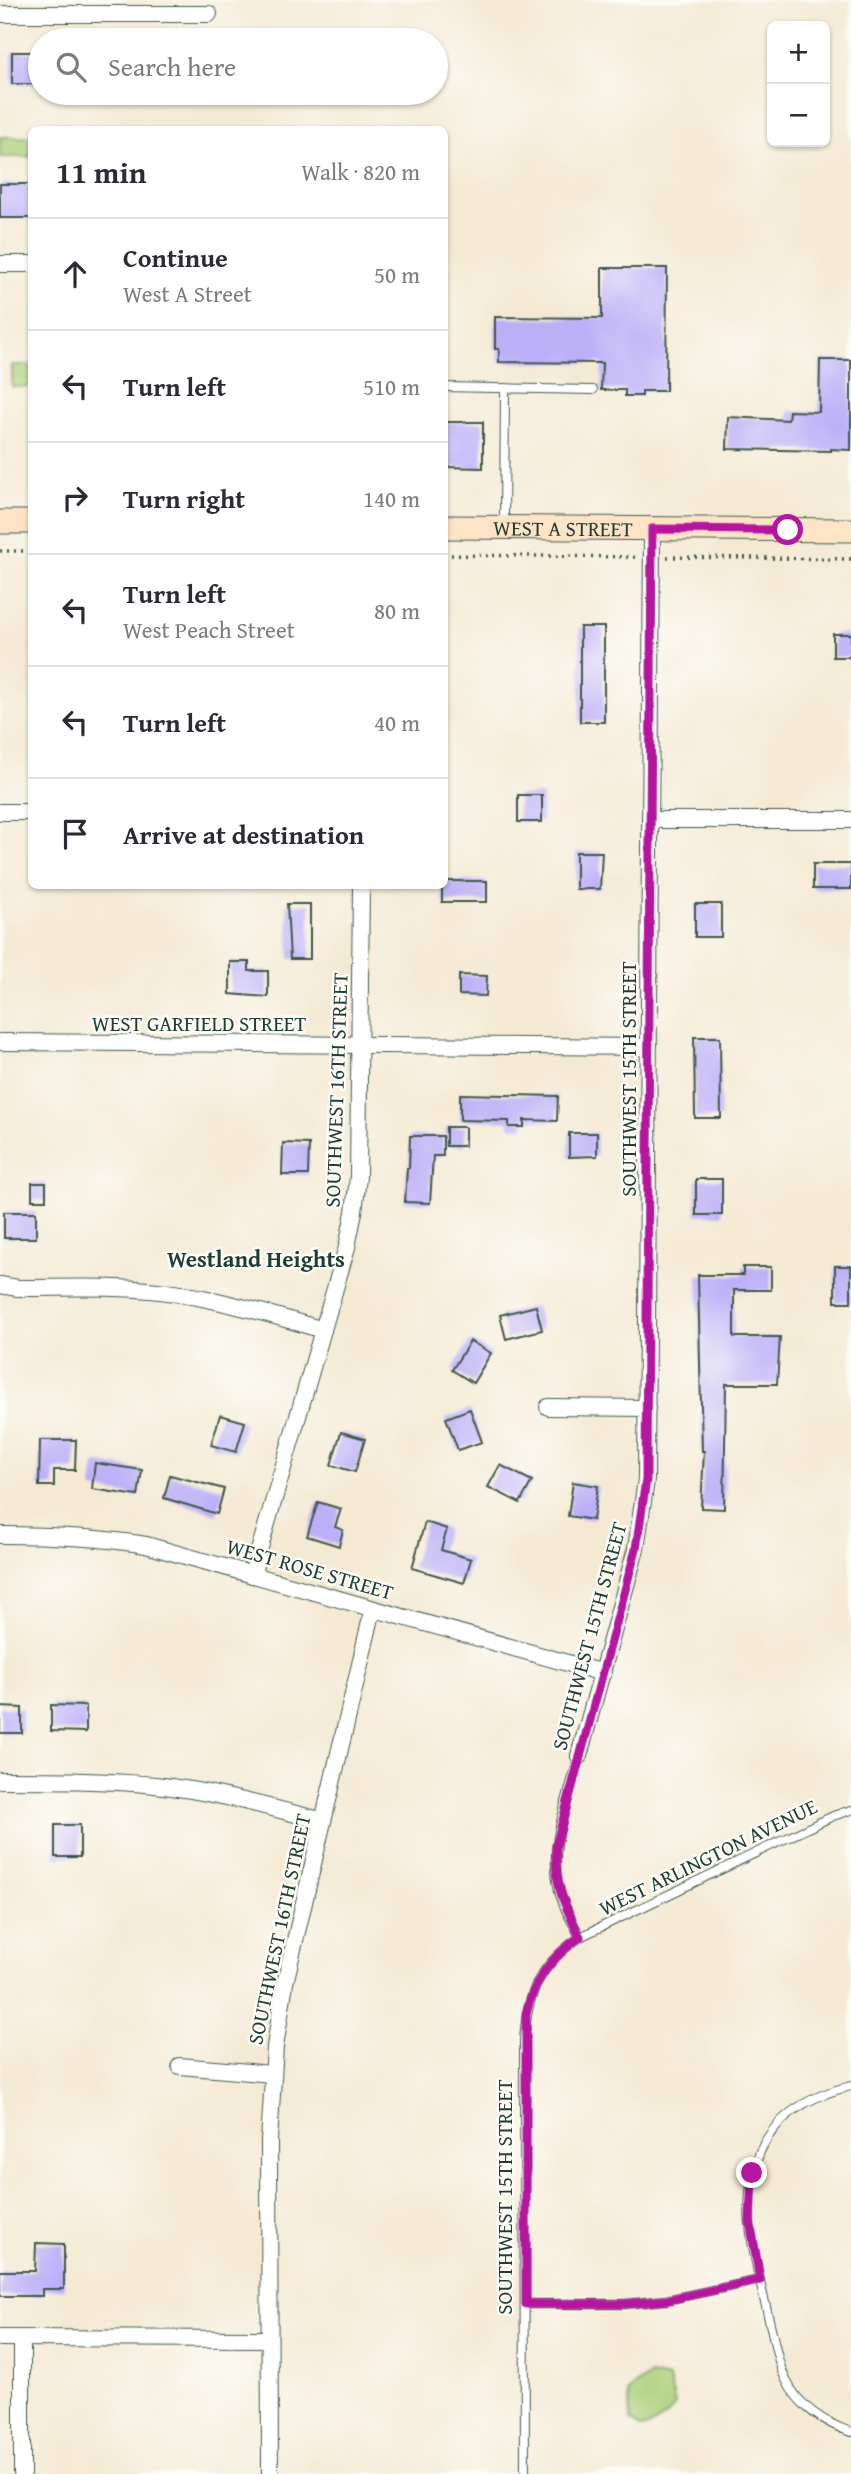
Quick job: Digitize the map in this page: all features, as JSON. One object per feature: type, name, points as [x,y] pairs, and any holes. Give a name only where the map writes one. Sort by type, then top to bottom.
[{"type":"main road","points":[[0,522],[28,522]]},
{"type":"main road","name":"WEST A STREET","points":[[448,527],[851,530]]},
{"type":"street","points":[[0,13],[209,14]]},
{"type":"street","points":[[0,264],[28,264]]},
{"type":"street","name":"SOUTHWEST 15TH STREET","points":[[579,1756],[641,1526],[646,1480],[652,529]]},
{"type":"street","points":[[0,812],[28,812]]},
{"type":"street","points":[[650,820],[851,820]]},
{"type":"street","name":"SOUTHWEST 16TH STREET","points":[[252,1575],[354,1213],[358,1177],[361,889]]},
{"type":"street","name":"WEST GARFIELD STREET","points":[[0,1042],[649,1047]]},
{"type":"street","points":[[0,1284],[18,1288],[132,1289],[179,1293],[230,1303],[323,1330]]},
{"type":"street","points":[[548,1407],[647,1408]]},
{"type":"street","name":"WEST ROSE STREET","points":[[0,1535],[62,1535],[105,1538],[146,1545],[603,1673]]},
{"type":"street","name":"SOUTHWEST 16TH STREET","points":[[270,2474],[269,2141],[272,2074],[285,1983],[373,1609]]},
{"type":"street","points":[[0,1780],[99,1781],[157,1785],[209,1793],[323,1821]]},
{"type":"street","points":[[180,2066],[272,2074]]},
{"type":"street","points":[[0,2338],[270,2339]]},
{"type":"street","points":[[22,2338],[22,2474]]},
{"type":"lane","points":[[448,387],[593,390]]},
{"type":"lane","points":[[504,528],[505,388]]},
{"type":"lane","name":"SOUTHWEST 15TH STREET","points":[[525,2474],[526,2014],[536,1982],[549,1963],[580,1937],[562,1902],[556,1873],[560,1827],[579,1756]]},
{"type":"lane","name":"WEST ARLINGTON AVENUE","points":[[580,1937],[832,1816],[851,1810]]},
{"type":"lane","points":[[851,2086],[818,2095],[776,2125],[761,2150],[752,2173],[750,2198],[750,2221],[760,2280],[786,2381],[797,2397],[822,2419],[851,2432]]},
{"type":"lane","points":[[526,2304],[625,2304],[667,2300],[760,2280]]},
{"type":"path","points":[[0,551],[28,551]]},
{"type":"path","points":[[448,555],[629,557]]},
{"type":"path","points":[[671,557],[851,559]]},
{"type":"green space","points":[[0,137],[28,137],[28,157],[0,157]]},
{"type":"green space","points":[[12,365],[28,365],[28,387],[12,387]]},
{"type":"green space","points":[[650,2375],[669,2379],[675,2405],[660,2421],[640,2428],[631,2421],[628,2392]]},
{"type":"building","points":[[12,52],[28,52],[28,84],[12,84]]},
{"type":"building","points":[[0,184],[28,184],[28,218],[0,218]]},
{"type":"building","points":[[602,268],[667,268],[666,391],[642,391],[642,396],[625,396],[625,390],[601,390],[602,363],[499,362],[499,349],[495,349],[495,317],[602,318]]},
{"type":"building","points":[[820,360],[851,360],[851,450],[727,449],[728,417],[788,420],[789,411],[819,412]]},
{"type":"building","points":[[448,422],[483,422],[483,468],[448,467]]},
{"type":"building","points":[[580,627],[604,627],[604,722],[580,722]]},
{"type":"building","points":[[833,634],[851,634],[851,657],[833,657]]},
{"type":"building","points":[[518,795],[542,795],[542,822],[518,822]]},
{"type":"building","points":[[576,852],[602,852],[600,889],[576,889]]},
{"type":"building","points":[[813,864],[851,864],[851,889],[813,889]]},
{"type":"building","points":[[448,881],[487,881],[487,902],[442,902],[442,889],[448,889]]},
{"type":"building","points":[[287,904],[310,904],[310,959],[290,959]]},
{"type":"building","points":[[695,904],[721,904],[721,937],[695,937]]},
{"type":"building","points":[[230,962],[249,962],[249,971],[268,971],[268,997],[230,994]]},
{"type":"building","points":[[459,975],[487,976],[486,996],[459,995]]},
{"type":"building","points":[[694,1037],[720,1037],[721,1118],[695,1118]]},
{"type":"building","points":[[460,1094],[558,1096],[557,1121],[524,1120],[524,1127],[509,1127],[509,1121],[460,1120]]},
{"type":"building","points":[[446,1127],[465,1127],[465,1146],[446,1146]]},
{"type":"building","points":[[569,1133],[597,1133],[597,1156],[569,1157]]},
{"type":"building","points":[[410,1136],[443,1136],[443,1156],[433,1156],[430,1203],[405,1202]]},
{"type":"building","points":[[283,1143],[309,1144],[308,1175],[282,1175]]},
{"type":"building","points":[[696,1179],[722,1179],[722,1215],[696,1215]]},
{"type":"building","points":[[32,1183],[46,1183],[46,1200],[32,1200]]},
{"type":"building","points":[[4,1212],[36,1212],[36,1238],[4,1238]]},
{"type":"building","points":[[835,1266],[851,1266],[851,1302],[835,1302]]},
{"type":"building","points":[[743,1267],[771,1267],[771,1290],[734,1290],[734,1337],[780,1337],[777,1384],[726,1384],[724,1509],[701,1508],[704,1451],[698,1275],[743,1275]]},
{"type":"building","points":[[536,1306],[542,1330],[506,1339],[500,1315]]},
{"type":"building","points":[[470,1341],[491,1353],[473,1383],[452,1370]]},
{"type":"building","points":[[470,1409],[482,1442],[458,1450],[446,1418]]},
{"type":"building","points":[[220,1415],[245,1422],[236,1452],[211,1445]]},
{"type":"building","points":[[341,1432],[365,1439],[355,1472],[331,1465]]},
{"type":"building","points":[[40,1440],[76,1440],[75,1470],[54,1470],[54,1486],[39,1486]]},
{"type":"building","points":[[95,1463],[142,1470],[138,1496],[92,1489]]},
{"type":"building","points":[[500,1465],[532,1481],[520,1503],[488,1487]]},
{"type":"building","points":[[170,1475],[224,1489],[217,1514],[164,1498]]},
{"type":"building","points":[[573,1482],[598,1486],[593,1520],[568,1516]]},
{"type":"building","points":[[318,1502],[341,1509],[335,1527],[343,1530],[339,1546],[307,1536]]},
{"type":"building","points":[[425,1522],[447,1529],[441,1550],[471,1559],[464,1583],[412,1568]]},
{"type":"building","points":[[51,1705],[86,1706],[86,1732],[51,1731]]},
{"type":"building","points":[[0,1707],[22,1708],[22,1733],[0,1733]]},
{"type":"building","points":[[55,1825],[80,1825],[80,1857],[55,1857]]},
{"type":"building","points":[[36,2243],[64,2244],[64,2289],[42,2289],[42,2296],[0,2296],[0,2271],[35,2271]]},
{"type":"district","name":"Westland Heights","points":[[256,1258]]},
{"type":"route","points":[[752,2173],[750,2221],[760,2280],[667,2300],[625,2304],[526,2304],[526,2014],[536,1982],[549,1963],[580,1937],[562,1902],[556,1873],[556,1846],[636,1549],[646,1480],[652,529],[788,530]]}]
